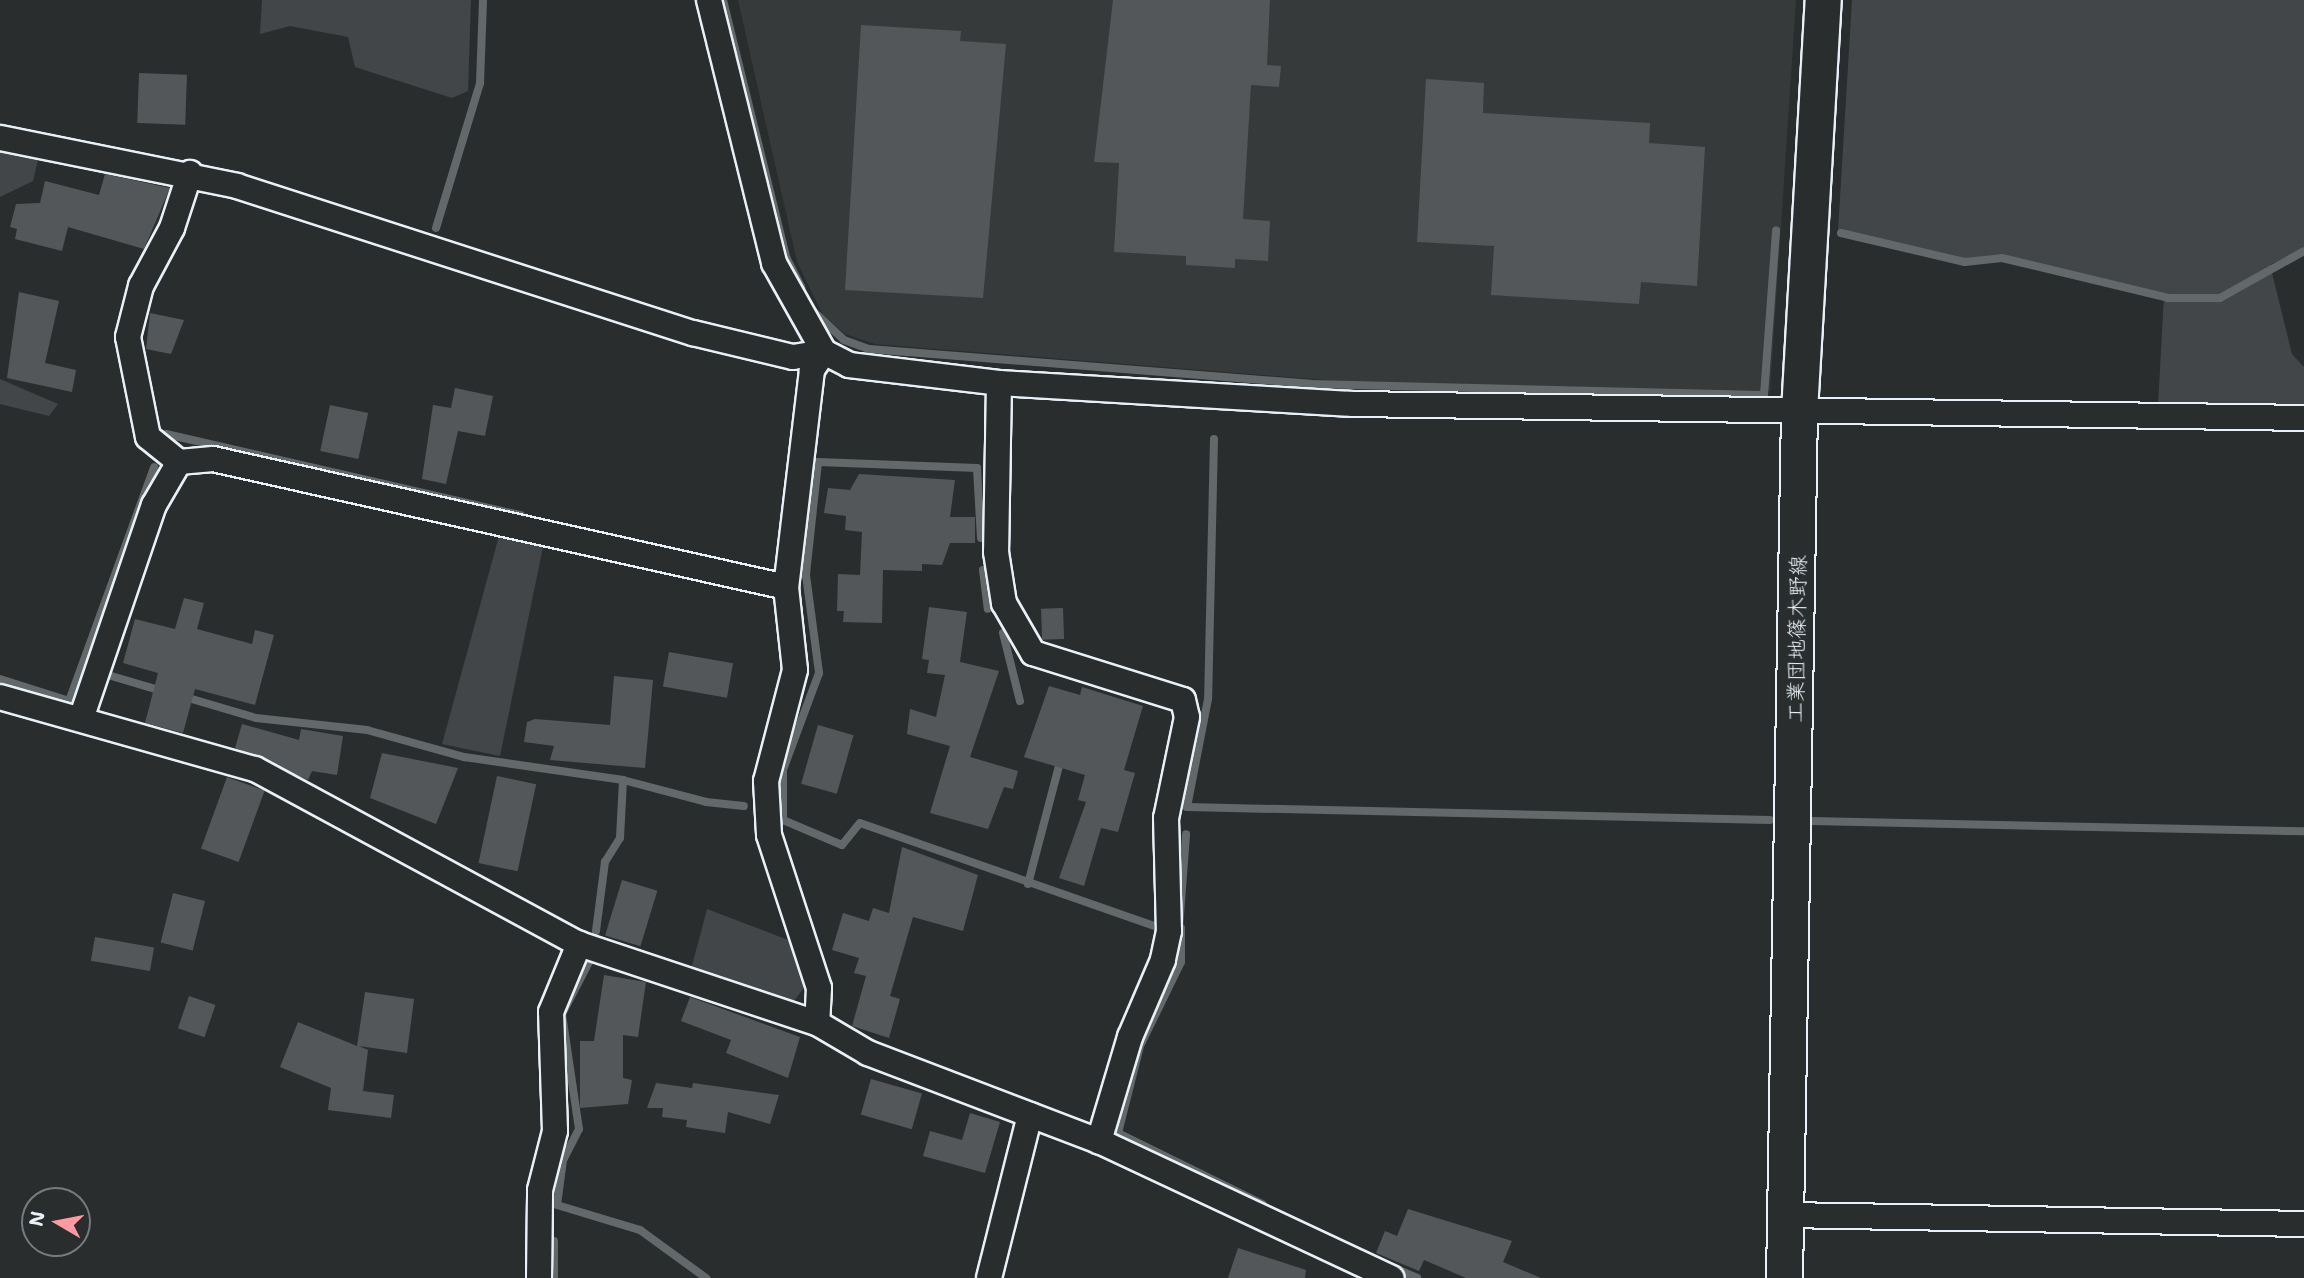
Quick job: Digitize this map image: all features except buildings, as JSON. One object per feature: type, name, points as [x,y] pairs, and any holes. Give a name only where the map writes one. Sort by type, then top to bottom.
[{"type":"street","points":[[709,0],[774,263],[824,352],[849,365],[999,383],[1353,404],[2304,418]]},
{"type":"street","name":"工業団地篠木野線","points":[[1784,1278],[1799,411],[1823,0]]},
{"type":"street","points":[[0,138],[190,173],[693,333],[793,356],[824,352]]},
{"type":"street","points":[[190,173],[172,228],[141,286],[128,337],[148,437],[179,462],[213,459],[786,587]]},
{"type":"street","points":[[817,1023],[819,988],[768,821],[766,781],[795,670],[786,587],[811,370],[824,352]]},
{"type":"street","points":[[999,383],[996,552],[1010,613],[1033,653],[1182,700],[1187,717],[1166,818],[1167,940],[1099,1141]]},
{"type":"street","points":[[81,719],[154,505],[179,462]]},
{"type":"street","points":[[0,697],[255,769],[579,944],[817,1023],[868,1053],[1099,1141],[1392,1278]]},
{"type":"street","points":[[539,1278],[540,1190],[555,1131],[551,1012],[579,944]]},
{"type":"street","points":[[989,1278],[1030,1115]]},
{"type":"street","points":[[1785,1214],[2304,1224]]},
{"type":"shaded area","points":[[262,0],[471,0],[468,91],[452,98],[355,67],[348,37],[290,26],[260,34]]},
{"type":"shaded area","points":[[738,0],[1796,0],[1770,391],[1351,382],[875,344],[845,334],[823,315],[797,262]]},
{"type":"shaded area","points":[[1852,0],[2304,0],[2304,248],[2270,265],[2292,354],[2304,367],[2304,406],[2158,405],[2164,296],[2003,255],[1965,260],[1838,231]]},
{"type":"shaded area","points":[[0,145],[40,151],[33,181],[0,197]]},
{"type":"shaded area","points":[[0,379],[58,404],[49,416],[0,404]]},
{"type":"shaded area","points":[[499,536],[543,547],[500,756],[442,744]]},
{"type":"shaded area","points":[[707,909],[791,941],[806,985],[788,1009],[689,977]]},
{"type":"waterway","points":[[436,228],[480,83],[483,0]]},
{"type":"waterway","points":[[723,0],[786,257],[801,287]]},
{"type":"waterway","points":[[813,311],[844,340],[869,349],[1311,384],[1764,395],[1776,230]]},
{"type":"waterway","points":[[1841,233],[1965,262],[2002,258],[2168,298],[2220,298],[2304,251]]},
{"type":"waterway","points":[[166,434],[521,515]]},
{"type":"waterway","points":[[1214,439],[1208,699],[1187,807],[1770,820]]},
{"type":"waterway","points":[[981,538],[977,468],[818,462],[806,575],[819,673],[783,770],[783,820],[842,845],[860,823],[1166,930]]},
{"type":"waterway","points":[[0,679],[69,701],[154,467]]},
{"type":"waterway","points":[[983,570],[988,609]]},
{"type":"waterway","points":[[1003,633],[1020,701]]},
{"type":"waterway","points":[[108,675],[162,691]]},
{"type":"waterway","points":[[185,697],[256,718],[367,730],[464,757],[623,780],[706,802],[744,806]]},
{"type":"waterway","points":[[1028,884],[1061,758]]},
{"type":"waterway","points":[[596,931],[605,862],[620,838],[623,780]]},
{"type":"waterway","points":[[1811,821],[2304,831]]},
{"type":"waterway","points":[[1179,928],[1186,834]]},
{"type":"waterway","points":[[1181,928],[1181,962],[1140,1046],[1118,1133],[1262,1204]]},
{"type":"waterway","points":[[589,962],[562,1014],[579,1129],[563,1160],[557,1205],[640,1230],[706,1278]]},
{"type":"waterway","points":[[554,1241],[554,1278]]},
{"type":"waterway","points":[[1394,1268],[1417,1278]]}]
